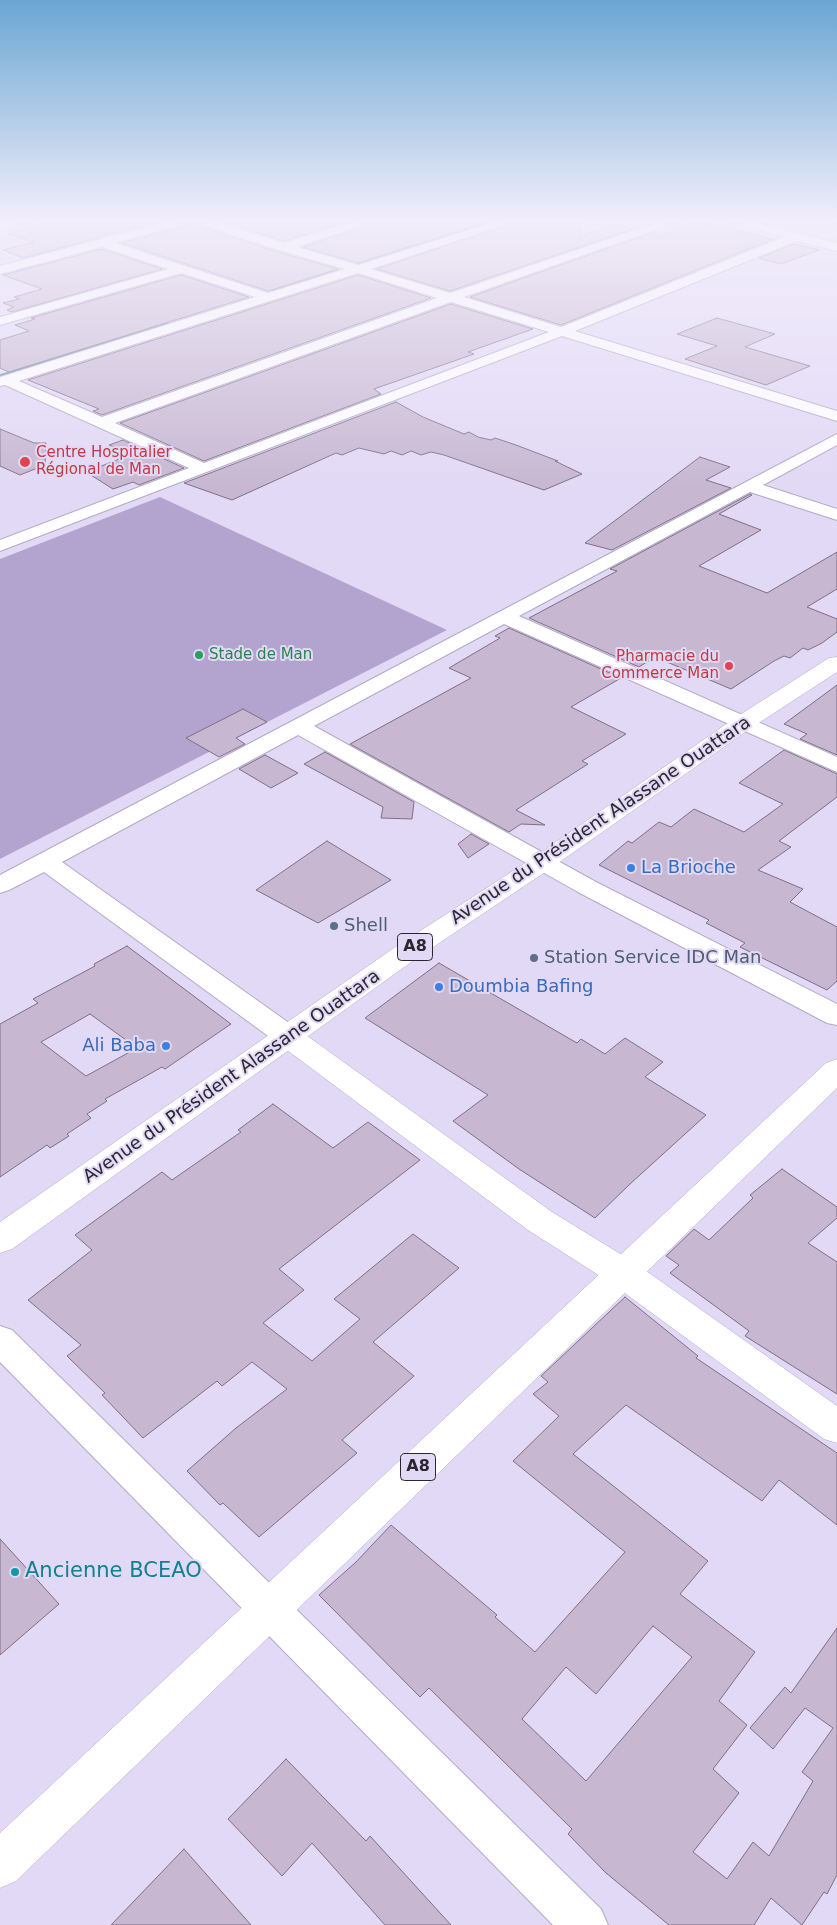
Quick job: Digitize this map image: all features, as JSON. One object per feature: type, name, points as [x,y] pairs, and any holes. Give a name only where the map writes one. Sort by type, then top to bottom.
[{"type":"main road","name":"Avenue du Président Alassane Ouattara","points":[[0,1240],[404,954],[542,863],[743,723],[837,663]]},
{"type":"main road","points":[[289,1037],[540,1221],[623,1273],[837,1427]]},
{"type":"main road","name":"A8","points":[[0,1865],[837,1070]]},
{"type":"street","points":[[0,321],[43,309]]},
{"type":"street","points":[[2,381],[229,309]]},
{"type":"street","points":[[101,423],[416,309]]},
{"type":"street","points":[[488,309],[836,415]]},
{"type":"street","points":[[0,546],[618,309]]},
{"type":"street","points":[[2,381],[202,468]]},
{"type":"street","points":[[0,885],[837,439]]},
{"type":"street","points":[[749,486],[837,515]]},
{"type":"street","points":[[504,617],[837,765]]},
{"type":"street","points":[[298,726],[542,863],[837,1016]]},
{"type":"street","points":[[45,861],[289,1037]]},
{"type":"street","points":[[0,1340],[585,1925]]},
{"type":"shaded area","name":"Stade de Man","points":[[160,497],[447,630],[0,859],[0,559]]},
{"type":"building","points":[[10,309],[23,309],[12,312],[7,310]]},
{"type":"building","points":[[63,309],[211,309],[9,372],[0,368],[0,340],[29,331],[15,325],[35,319],[31,318]]},
{"type":"building","points":[[252,309],[401,309],[102,415],[93,411],[99,409],[28,380]]},
{"type":"building","points":[[438,309],[467,309],[533,329],[468,352],[474,354],[374,389],[381,394],[204,461],[120,423]]},
{"type":"building","points":[[508,309],[601,309],[561,325]]},
{"type":"building","points":[[717,318],[775,334],[745,347],[810,366],[766,385],[685,359],[717,346],[677,334]]},
{"type":"building","points":[[396,402],[423,417],[464,434],[469,432],[478,437],[491,440],[495,438],[516,445],[558,461],[555,461],[582,474],[544,490],[431,452],[421,455],[411,451],[402,455],[391,451],[384,454],[359,448],[342,455],[336,453],[232,500],[184,483]]},
{"type":"building","points":[[0,429],[34,443],[46,443],[45,465],[20,475],[0,466]]},
{"type":"building","points":[[123,440],[184,468],[139,485],[133,482],[113,489],[86,472],[132,454],[109,445]]},
{"type":"building","points":[[700,457],[730,467],[706,480],[731,488],[612,550],[585,543]]},
{"type":"building","points":[[750,494],[752,495],[719,514],[761,530],[699,566],[767,593],[837,552],[837,589],[807,607],[837,619],[837,632],[822,643],[808,650],[803,648],[790,658],[784,656],[774,661],[731,689],[655,657],[639,667],[529,618],[617,571],[610,569]]},
{"type":"building","points":[[509,628],[621,678],[571,707],[626,734],[582,761],[588,764],[516,810],[545,825],[521,824],[509,832],[350,744],[471,678],[449,668],[500,638],[495,636]]},
{"type":"building","points":[[837,685],[837,755],[800,739],[807,734],[784,724]]},
{"type":"building","points":[[243,709],[267,722],[236,738],[245,744],[219,757],[186,738]]},
{"type":"building","points":[[784,750],[837,774],[837,797],[779,841],[791,847],[758,870],[803,889],[790,902],[837,927],[837,981],[827,990],[740,947],[745,943],[706,923],[709,920],[599,865],[628,841],[632,843],[659,822],[671,827],[694,809],[744,832],[783,804],[739,783]]},
{"type":"building","points":[[325,752],[414,802],[412,819],[381,818],[383,807],[304,764]]},
{"type":"building","points":[[265,755],[298,773],[271,788],[239,769]]},
{"type":"building","points":[[471,834],[489,844],[468,858],[458,844]]},
{"type":"building","points":[[327,841],[391,880],[318,923],[256,890]]},
{"type":"building","points":[[127,946],[231,1024],[165,1069],[162,1067],[105,1099],[107,1101],[87,1114],[91,1118],[67,1134],[69,1136],[50,1148],[47,1145],[0,1177],[0,1024],[38,1003],[33,999],[95,966],[94,964]],"holes":[[[90,1014],[137,1048],[86,1076],[41,1042]]]},
{"type":"building","points":[[439,963],[577,1043],[581,1039],[605,1054],[625,1038],[663,1062],[645,1077],[706,1115],[595,1218],[519,1169],[453,1121],[488,1095],[365,1018]]},
{"type":"building","points":[[273,1104],[333,1148],[368,1122],[420,1160],[279,1269],[304,1290],[263,1323],[312,1361],[360,1319],[334,1299],[413,1234],[459,1268],[373,1342],[414,1376],[342,1440],[357,1453],[259,1537],[223,1503],[220,1505],[187,1471],[236,1428],[287,1389],[252,1362],[222,1386],[217,1381],[143,1438],[102,1395],[105,1393],[67,1356],[81,1345],[28,1300],[92,1250],[75,1235],[162,1172],[172,1180],[241,1132],[238,1130]]},
{"type":"building","points":[[782,1169],[837,1207],[837,1218],[808,1243],[837,1262],[837,1394],[745,1336],[749,1331],[670,1273],[679,1265],[666,1256],[694,1229],[709,1240],[753,1198],[750,1195]]},
{"type":"building","points":[[625,1297],[698,1356],[696,1358],[837,1453],[837,1525],[779,1480],[762,1501],[626,1405],[573,1454],[708,1561],[680,1594],[755,1652],[719,1701],[747,1725],[713,1769],[739,1793],[693,1852],[727,1879],[753,1842],[769,1856],[813,1781],[802,1772],[833,1728],[805,1708],[773,1749],[750,1728],[785,1687],[791,1693],[837,1628],[837,1875],[827,1894],[824,1892],[802,1925],[771,1898],[754,1925],[669,1925],[606,1873],[568,1834],[572,1829],[429,1688],[420,1697],[319,1595],[356,1562],[391,1525],[497,1615],[495,1617],[535,1652],[625,1552],[513,1461],[559,1416],[533,1394],[548,1382],[541,1376]],"holes":[[[653,1626],[692,1657],[586,1781],[522,1719],[566,1667],[596,1694]]]},
{"type":"building","name":"Ancienne BCEAO","points":[[0,1539],[59,1604],[0,1655]]},
{"type":"building","points":[[286,1759],[366,1841],[370,1836],[451,1925],[385,1925],[312,1843],[282,1876],[228,1819]]},
{"type":"building","points":[[184,1849],[251,1925],[111,1925]]},
{"type":"waterway","points":[[26,369],[167,325]]},
{"type":"waterway","points":[[0,377],[30,368]]},
{"type":"place","name":"Centre Hospitalier Régional de Man","points":[[25,462]]},
{"type":"place","name":"Stade de Man","points":[[199,655]]},
{"type":"place","name":"Pharmacie du Commerce Man","points":[[729,666]]},
{"type":"place","name":"La Brioche","points":[[631,868]]},
{"type":"place","name":"Shell","points":[[334,926]]},
{"type":"place","name":"Station Service IDC Man","points":[[534,958]]},
{"type":"place","name":"Doumbia Bafing","points":[[439,987]]},
{"type":"place","name":"Ali Baba","points":[[166,1046]]},
{"type":"place","name":"Ancienne BCEAO","points":[[15,1572]]}]
